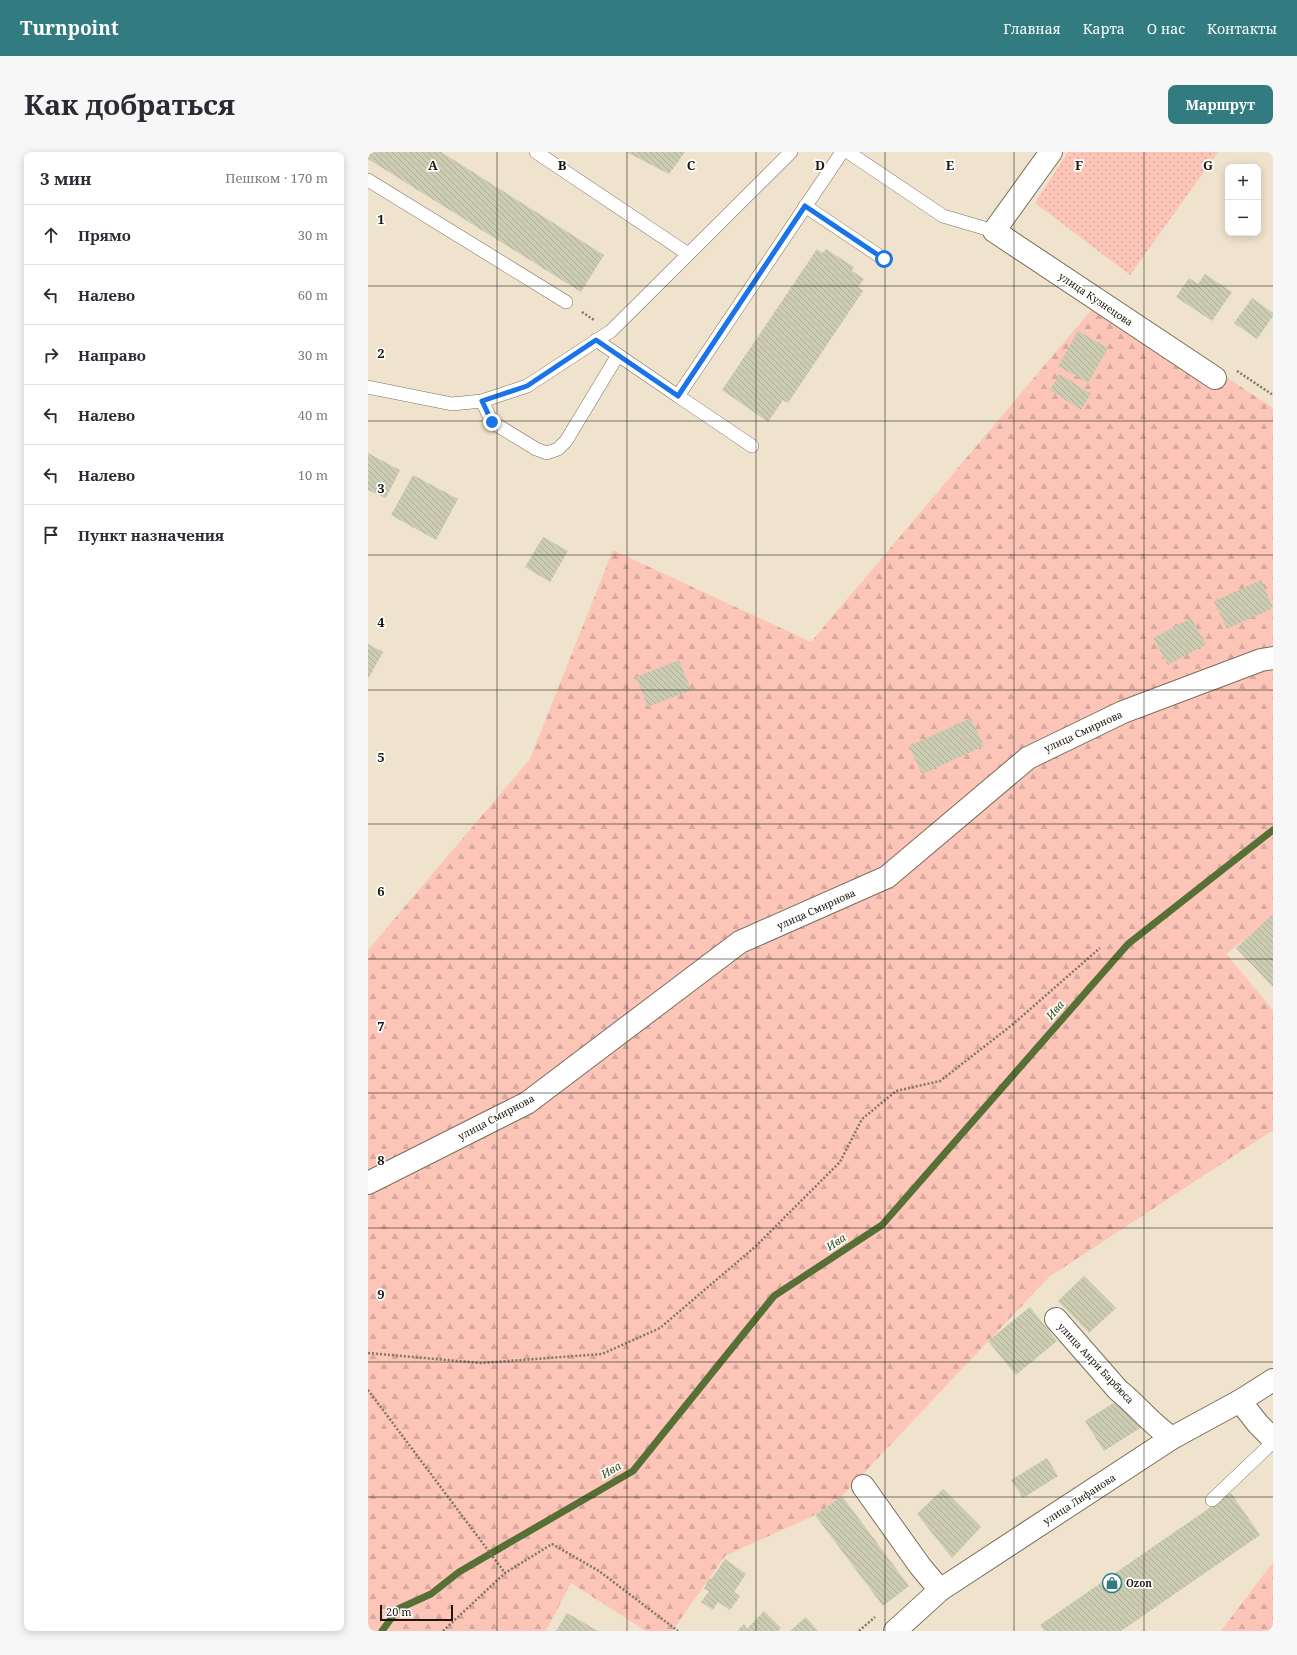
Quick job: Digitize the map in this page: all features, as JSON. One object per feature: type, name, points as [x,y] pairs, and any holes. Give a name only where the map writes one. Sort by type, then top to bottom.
[{"type":"street","points":[[1000,222],[1051,152]]},
{"type":"street","name":"улица Кузнецова","points":[[1000,222],[1215,378]]},
{"type":"street","name":"улица Смирнова","points":[[368,1183],[528,1103],[740,942],[887,877],[1028,758],[1122,712],[1261,660],[1273,658]]},
{"type":"street","name":"улица Анри Барбюса","points":[[1056,1319],[1118,1390],[1128,1398],[1158,1429],[1172,1438]]},
{"type":"street","name":"улица Лифанова","points":[[894,1631],[940,1590],[1172,1438],[1240,1401],[1273,1380]]},
{"type":"street","points":[[1240,1401],[1273,1440]]},
{"type":"street","points":[[863,1486],[920,1566],[940,1590]]},
{"type":"lane","points":[[536,152],[688,254]]},
{"type":"lane","points":[[368,387],[452,404],[482,401],[527,386],[611,331],[791,152]]},
{"type":"lane","points":[[678,396],[842,152]]},
{"type":"lane","points":[[848,152],[943,216],[1000,222]]},
{"type":"lane","points":[[368,180],[566,302]]},
{"type":"lane","points":[[805,206],[884,259]]},
{"type":"lane","points":[[596,340],[752,446]]},
{"type":"lane","points":[[482,401],[492,422],[536,449],[547,453],[558,449],[566,441],[618,355]]},
{"type":"lane","points":[[1212,1500],[1273,1440]]},
{"type":"path","points":[[566,302],[611,331]]},
{"type":"path","points":[[368,1353],[481,1363],[602,1354],[660,1328],[756,1246],[840,1162],[862,1119],[896,1091],[940,1081],[1012,1025],[1100,948]]},
{"type":"path","points":[[368,1390],[505,1573]]},
{"type":"path","points":[[443,1631],[505,1573],[552,1544],[599,1571],[678,1631]]},
{"type":"green space","points":[[1068,152],[1218,152],[1130,275],[1035,203]]},
{"type":"green space","points":[[1103,296],[1273,408],[1273,917],[1226,954],[1273,1010],[1273,1130],[1049,1277],[842,1496],[815,1515],[725,1556],[672,1631],[646,1631],[571,1583],[546,1631],[368,1631],[368,950],[530,759],[613,550],[811,642]]},
{"type":"green space","points":[[1273,1562],[1273,1631],[1221,1631]]},
{"type":"building","points":[[368,152],[441,152],[604,255],[581,292],[368,159]]},
{"type":"building","points":[[626,152],[685,152],[669,174]]},
{"type":"building","points":[[817,249],[823,253],[826,249],[854,267],[852,271],[864,279],[858,287],[863,291],[788,403],[783,400],[768,422],[722,390]]},
{"type":"building","points":[[1205,274],[1232,292],[1212,321],[1176,297],[1189,278],[1198,284]]},
{"type":"building","points":[[1252,298],[1273,313],[1273,316],[1257,339],[1234,323]]},
{"type":"building","points":[[1078,331],[1108,348],[1088,383],[1058,366]]},
{"type":"building","points":[[1060,374],[1091,394],[1081,410],[1050,390]]},
{"type":"building","points":[[368,453],[400,470],[386,498],[368,490]]},
{"type":"building","points":[[413,475],[458,499],[436,540],[391,515]]},
{"type":"building","points":[[543,537],[568,551],[550,582],[525,567]]},
{"type":"building","points":[[1261,580],[1273,608],[1227,629],[1214,601]]},
{"type":"building","points":[[1191,618],[1206,644],[1168,665],[1153,638]]},
{"type":"building","points":[[368,644],[383,652],[368,679]]},
{"type":"building","points":[[679,660],[691,690],[648,707],[636,677]]},
{"type":"building","points":[[971,718],[984,746],[922,774],[909,746]]},
{"type":"building","points":[[1273,914],[1273,987],[1236,948]]},
{"type":"building","points":[[1084,1276],[1116,1308],[1089,1333],[1058,1301]]},
{"type":"building","points":[[1030,1307],[1057,1341],[1016,1375],[988,1341]]},
{"type":"building","points":[[1123,1397],[1142,1427],[1104,1451],[1085,1421]]},
{"type":"building","points":[[1047,1458],[1058,1476],[1023,1498],[1011,1480]]},
{"type":"building","points":[[943,1489],[981,1527],[952,1558],[917,1514]]},
{"type":"building","points":[[1231,1493],[1260,1535],[1121,1631],[1044,1631],[1040,1625]]},
{"type":"building","points":[[842,1496],[909,1586],[883,1606],[815,1515]]},
{"type":"building","points":[[725,1559],[746,1574],[734,1592],[740,1596],[730,1610],[718,1602],[713,1610],[701,1602],[709,1591],[704,1589],[708,1580],[712,1578]]},
{"type":"building","points":[[764,1611],[781,1628],[778,1631],[737,1631],[744,1624],[747,1629]]},
{"type":"building","points":[[567,1613],[598,1631],[556,1631]]},
{"type":"building","points":[[806,1617],[818,1631],[790,1631]]},
{"type":"waterway","name":"Ива","points":[[382,1631],[398,1609],[431,1594],[459,1572],[633,1471],[774,1296],[882,1225],[1128,944],[1273,830]]},
{"type":"place","name":"Ozon","points":[[1112,1583]]},
{"type":"route","points":[[492,422],[482,401],[527,386],[596,340],[678,396],[805,206],[884,259]]}]
